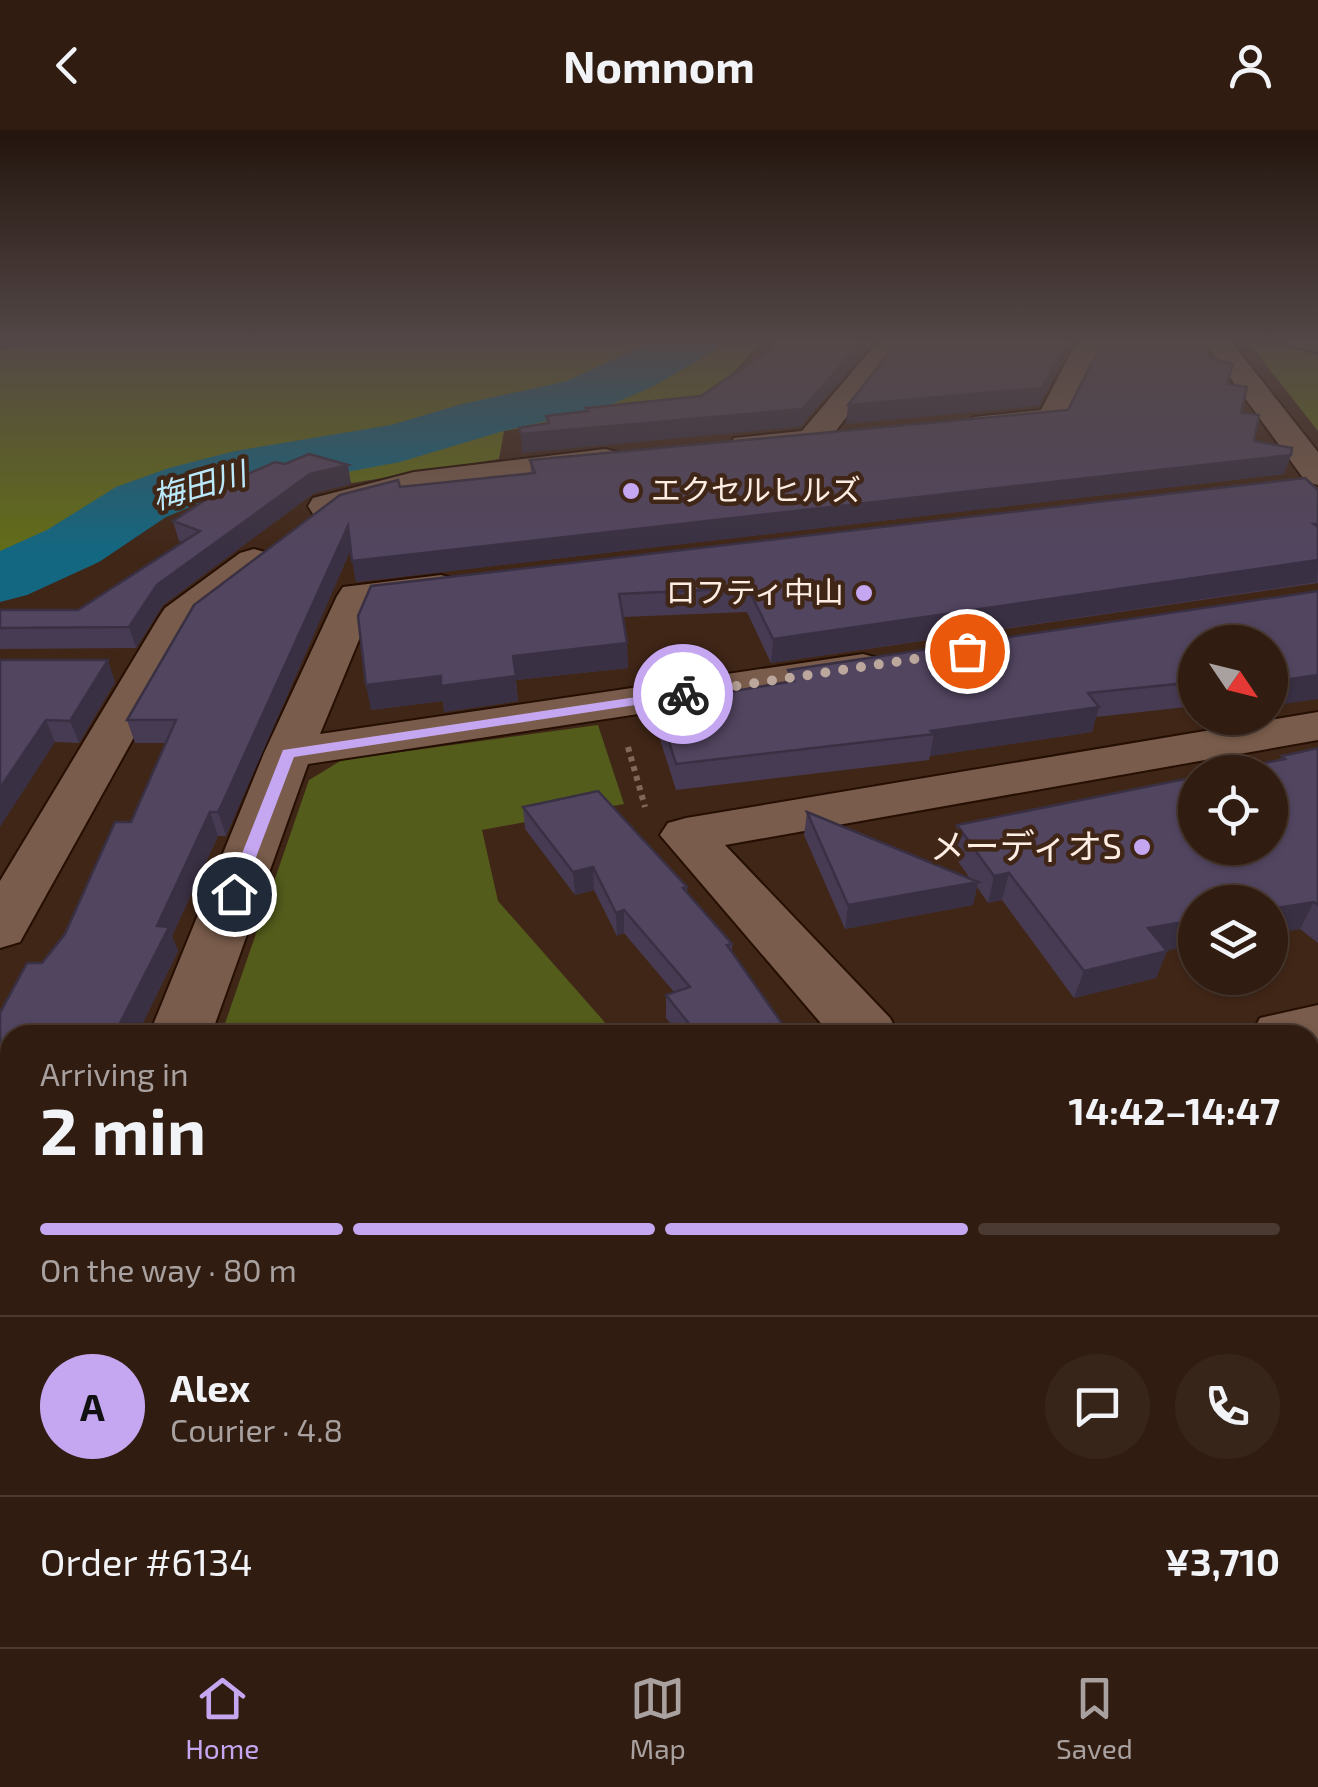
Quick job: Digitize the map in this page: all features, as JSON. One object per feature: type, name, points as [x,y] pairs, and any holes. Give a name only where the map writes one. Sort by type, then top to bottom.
[{"type":"street","points":[[704,449],[831,438],[849,410]]},
{"type":"street","points":[[960,426],[1052,418],[1056,410]]},
{"type":"street","points":[[1269,410],[1318,475]]},
{"type":"street","points":[[0,928],[132,665],[180,617],[329,504],[414,482],[650,454]]},
{"type":"street","points":[[1279,488],[1318,484]]},
{"type":"street","points":[[184,1025],[288,753],[357,596],[475,583]]},
{"type":"street","points":[[288,753],[909,660]]},
{"type":"street","points":[[686,835],[1318,726]]},
{"type":"street","points":[[686,835],[859,1025]]},
{"type":"path","points":[[616,704],[647,813],[686,835]]},
{"type":"green space","points":[[0,410],[639,410],[504,431],[499,459],[352,483],[315,454],[178,475],[36,590],[0,595]]},
{"type":"green space","points":[[1301,410],[1318,410],[1318,431]]},
{"type":"green space","points":[[598,725],[624,804],[482,830],[498,901],[607,1025],[224,1025],[309,780],[342,760]]},
{"type":"building","points":[[793,410],[521,434],[519,428],[549,423],[546,416],[588,411]]},
{"type":"building","points":[[1068,410],[1242,410],[1241,413],[1259,415],[1254,441],[1292,448],[1291,455],[352,561],[348,526],[223,802],[218,812],[210,812],[157,926],[169,927],[119,1025],[0,1025],[0,1013],[27,963],[42,963],[65,934],[115,822],[131,822],[176,720],[127,720],[194,605],[340,495],[398,480],[400,487],[535,473],[530,460]]},
{"type":"building","points":[[309,454],[348,465],[310,474],[157,585],[129,627],[0,628],[0,610],[78,610],[200,531],[173,521],[241,477],[275,462],[285,464]]},
{"type":"building","points":[[1305,478],[1318,490],[1318,524],[1314,524],[1318,527],[1318,560],[773,639],[748,588],[619,594],[627,643],[513,656],[516,676],[441,686],[441,676],[366,685],[358,616],[371,586]]},
{"type":"building","points":[[1318,591],[1318,675],[1288,679],[1288,625],[1178,625],[1178,684],[1088,693],[1099,707],[931,731],[934,734],[676,764],[657,704],[794,681],[788,670]]},
{"type":"building","points":[[0,660],[108,660],[70,721],[46,720],[0,788]]},
{"type":"building","points":[[1318,748],[1318,905],[1314,902],[1288,906],[1288,885],[1178,885],[1178,923],[1148,928],[1167,951],[1084,971],[1009,873],[994,876],[957,825],[1178,780],[1178,865],[1288,865],[1286,755]]},
{"type":"building","points":[[598,791],[687,887],[683,888],[732,944],[727,945],[783,1025],[690,1025],[666,995],[690,987],[624,910],[616,913],[593,867],[573,872],[523,807]]},
{"type":"building","points":[[807,812],[978,882],[848,905]]},
{"type":"waterway","name":"梅田川","points":[[0,579],[73,546],[141,502],[193,482],[235,471],[400,443],[517,410]]},
{"type":"way so far","points":[[683,694],[967,651]]},
{"type":"place","name":"エクセルヒルズ","points":[[631,491]]},
{"type":"place","name":"ロフティ中山","points":[[864,593]]},
{"type":"place","name":"メーディオS","points":[[1142,847]]},
{"type":"route","points":[[234,894],[288,753],[683,694]]}]
